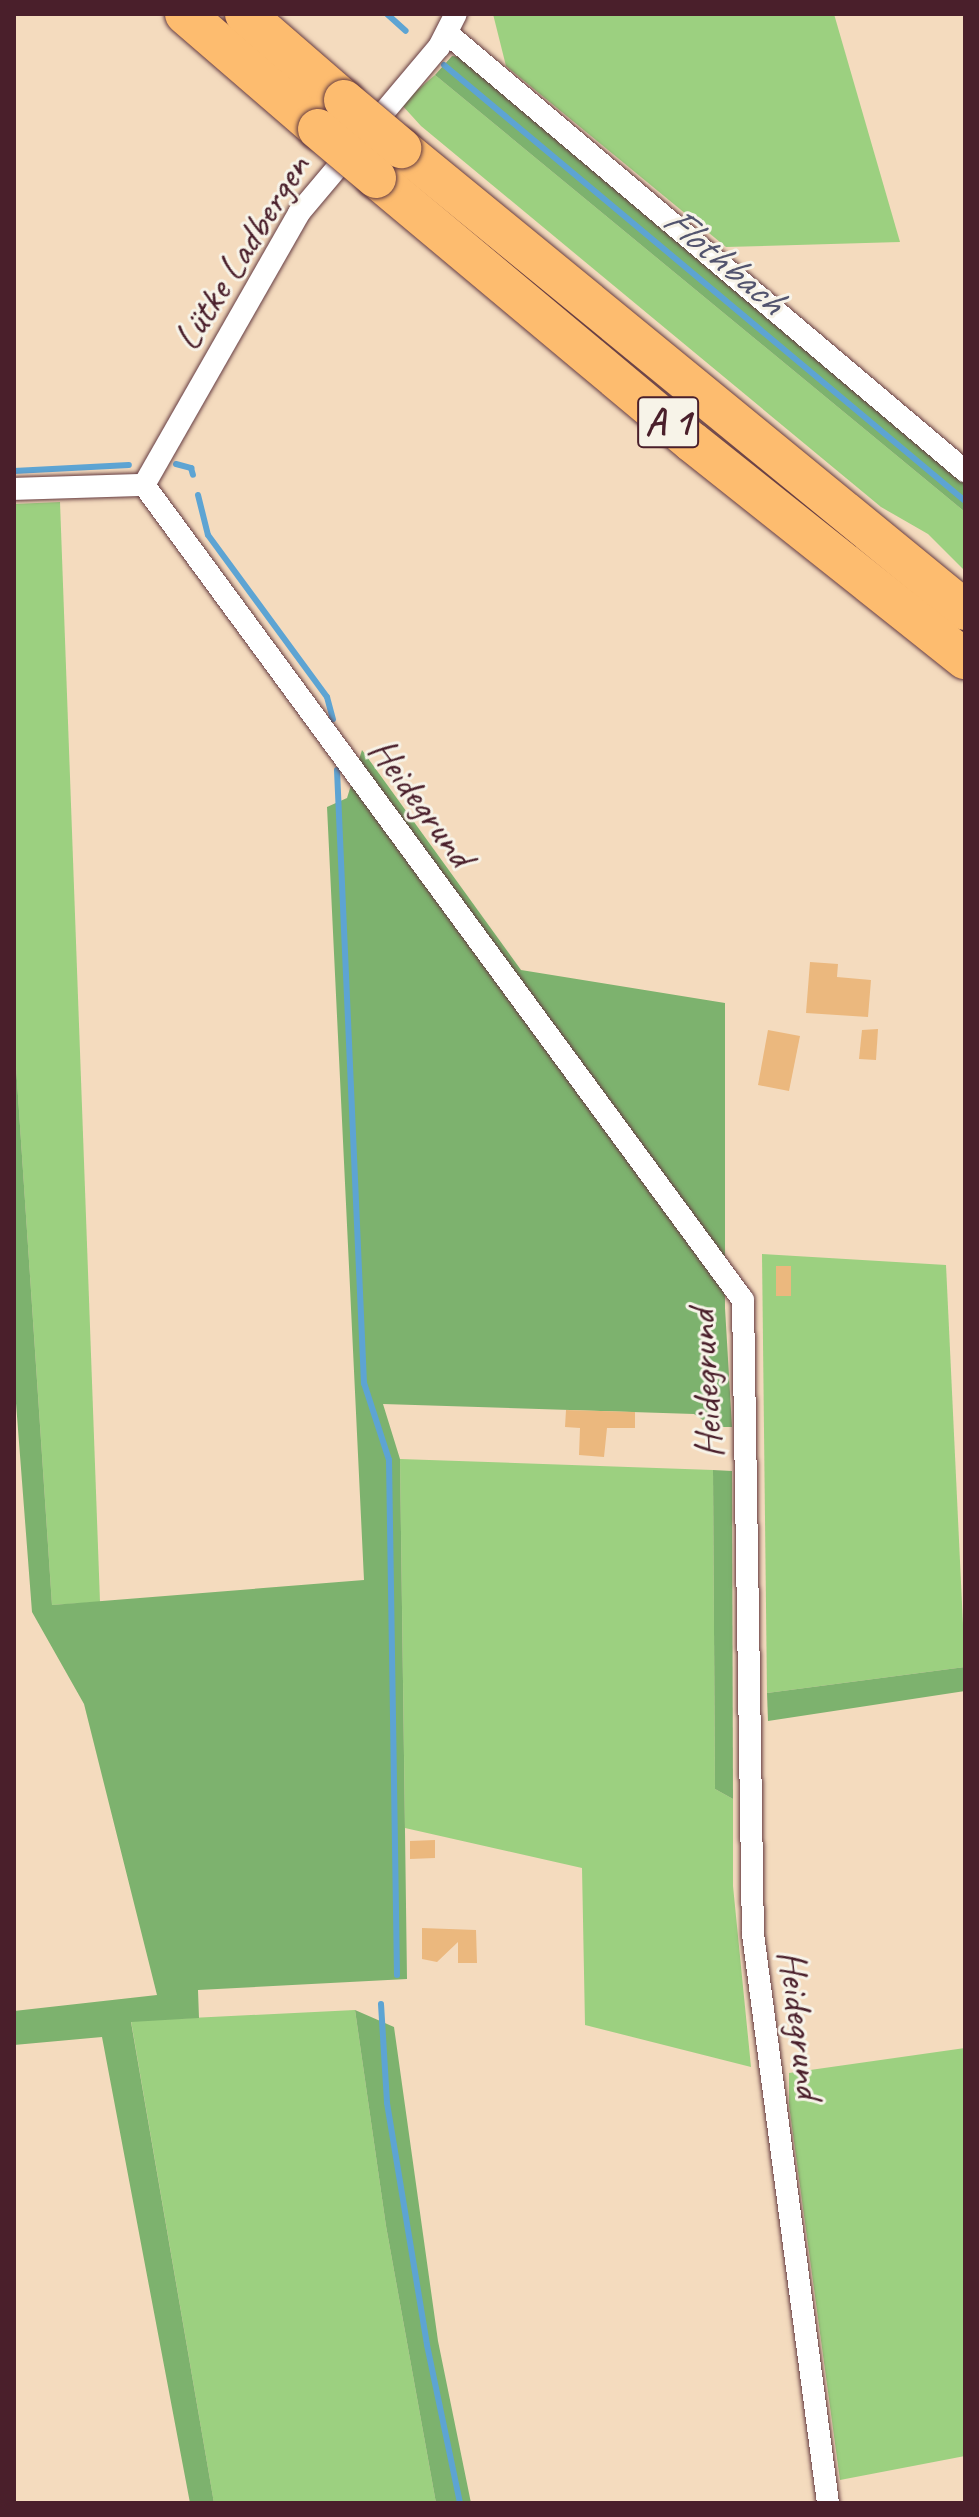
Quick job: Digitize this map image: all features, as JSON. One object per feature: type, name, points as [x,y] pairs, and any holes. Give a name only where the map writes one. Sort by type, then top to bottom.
[{"type":"highway","name":"A 1","points":[[185,14],[331,114],[692,442],[965,659]]},
{"type":"highway","name":"A 1","points":[[245,14],[331,114]]},
{"type":"highway","name":"A 1","points":[[388,163],[965,610]]},
{"type":"street","name":"Lütke Ladbergen","points":[[144,485],[299,213],[452,24],[965,471]]},
{"type":"street","points":[[14,489],[144,485]]},
{"type":"street","name":"Heidegrund","points":[[144,485],[743,1300],[753,1934],[828,2503]]},
{"type":"green space","points":[[493,14],[834,14],[900,242],[726,247],[506,66]]},
{"type":"green space","points":[[452,56],[461,57],[965,478],[965,512],[435,75]]},
{"type":"green space","points":[[435,75],[965,512],[965,571],[928,534],[881,507],[421,126],[401,104]]},
{"type":"green space","points":[[60,502],[100,1602],[52,1605],[14,1036],[14,504]]},
{"type":"green space","points":[[362,750],[521,970],[725,1003],[725,1308],[732,1427],[713,1427],[694,1414],[383,1404],[400,1459],[407,1979],[198,1990],[199,2018],[131,2022],[214,2503],[190,2503],[102,2037],[14,2045],[14,2011],[157,1995],[84,1704],[32,1612],[14,1377],[14,1036],[52,1605],[364,1580],[327,807],[347,798]]},
{"type":"green space","points":[[762,1254],[946,1265],[965,1667],[767,1693]]},
{"type":"green space","points":[[400,1459],[713,1470],[715,1789],[733,1799],[733,1886],[751,2067],[585,2025],[582,1868],[405,1828]]},
{"type":"green space","points":[[713,1470],[732,1471],[733,1799],[715,1789]]},
{"type":"green space","points":[[965,1667],[965,1691],[768,1721],[767,1693]]},
{"type":"green space","points":[[355,2010],[386,2226],[436,2503],[214,2503],[131,2021]]},
{"type":"green space","points":[[355,2010],[394,2027],[438,2341],[471,2503],[436,2503],[386,2226]]},
{"type":"green space","points":[[965,2048],[965,2456],[840,2480],[789,2105],[789,2073]]},
{"type":"building","points":[[810,962],[838,964],[837,977],[871,980],[868,1017],[806,1013]]},
{"type":"building","points":[[878,1029],[876,1060],[859,1059],[862,1030]]},
{"type":"building","points":[[768,1030],[800,1036],[789,1091],[758,1085]]},
{"type":"building","points":[[776,1266],[791,1266],[791,1296],[776,1296]]},
{"type":"building","points":[[566,1410],[635,1412],[635,1428],[607,1428],[604,1457],[579,1455],[580,1428],[565,1427]]},
{"type":"building","points":[[435,1840],[435,1858],[410,1859],[410,1841]]},
{"type":"building","points":[[422,1928],[476,1930],[477,1963],[458,1963],[458,1942],[437,1962],[422,1959]]},
{"type":"waterway","name":"Flothbach","points":[[387,14],[406,31]]},
{"type":"waterway","name":"Flothbach","points":[[444,65],[965,501]]},
{"type":"waterway","points":[[176,464],[191,468],[193,475]]},
{"type":"waterway","points":[[14,471],[129,465]]},
{"type":"waterway","points":[[198,495],[208,535],[327,697],[333,719]]},
{"type":"waterway","points":[[337,770],[364,1383],[389,1460],[397,1975]]},
{"type":"waterway","points":[[381,2004],[387,2103],[427,2345],[460,2503]]}]
